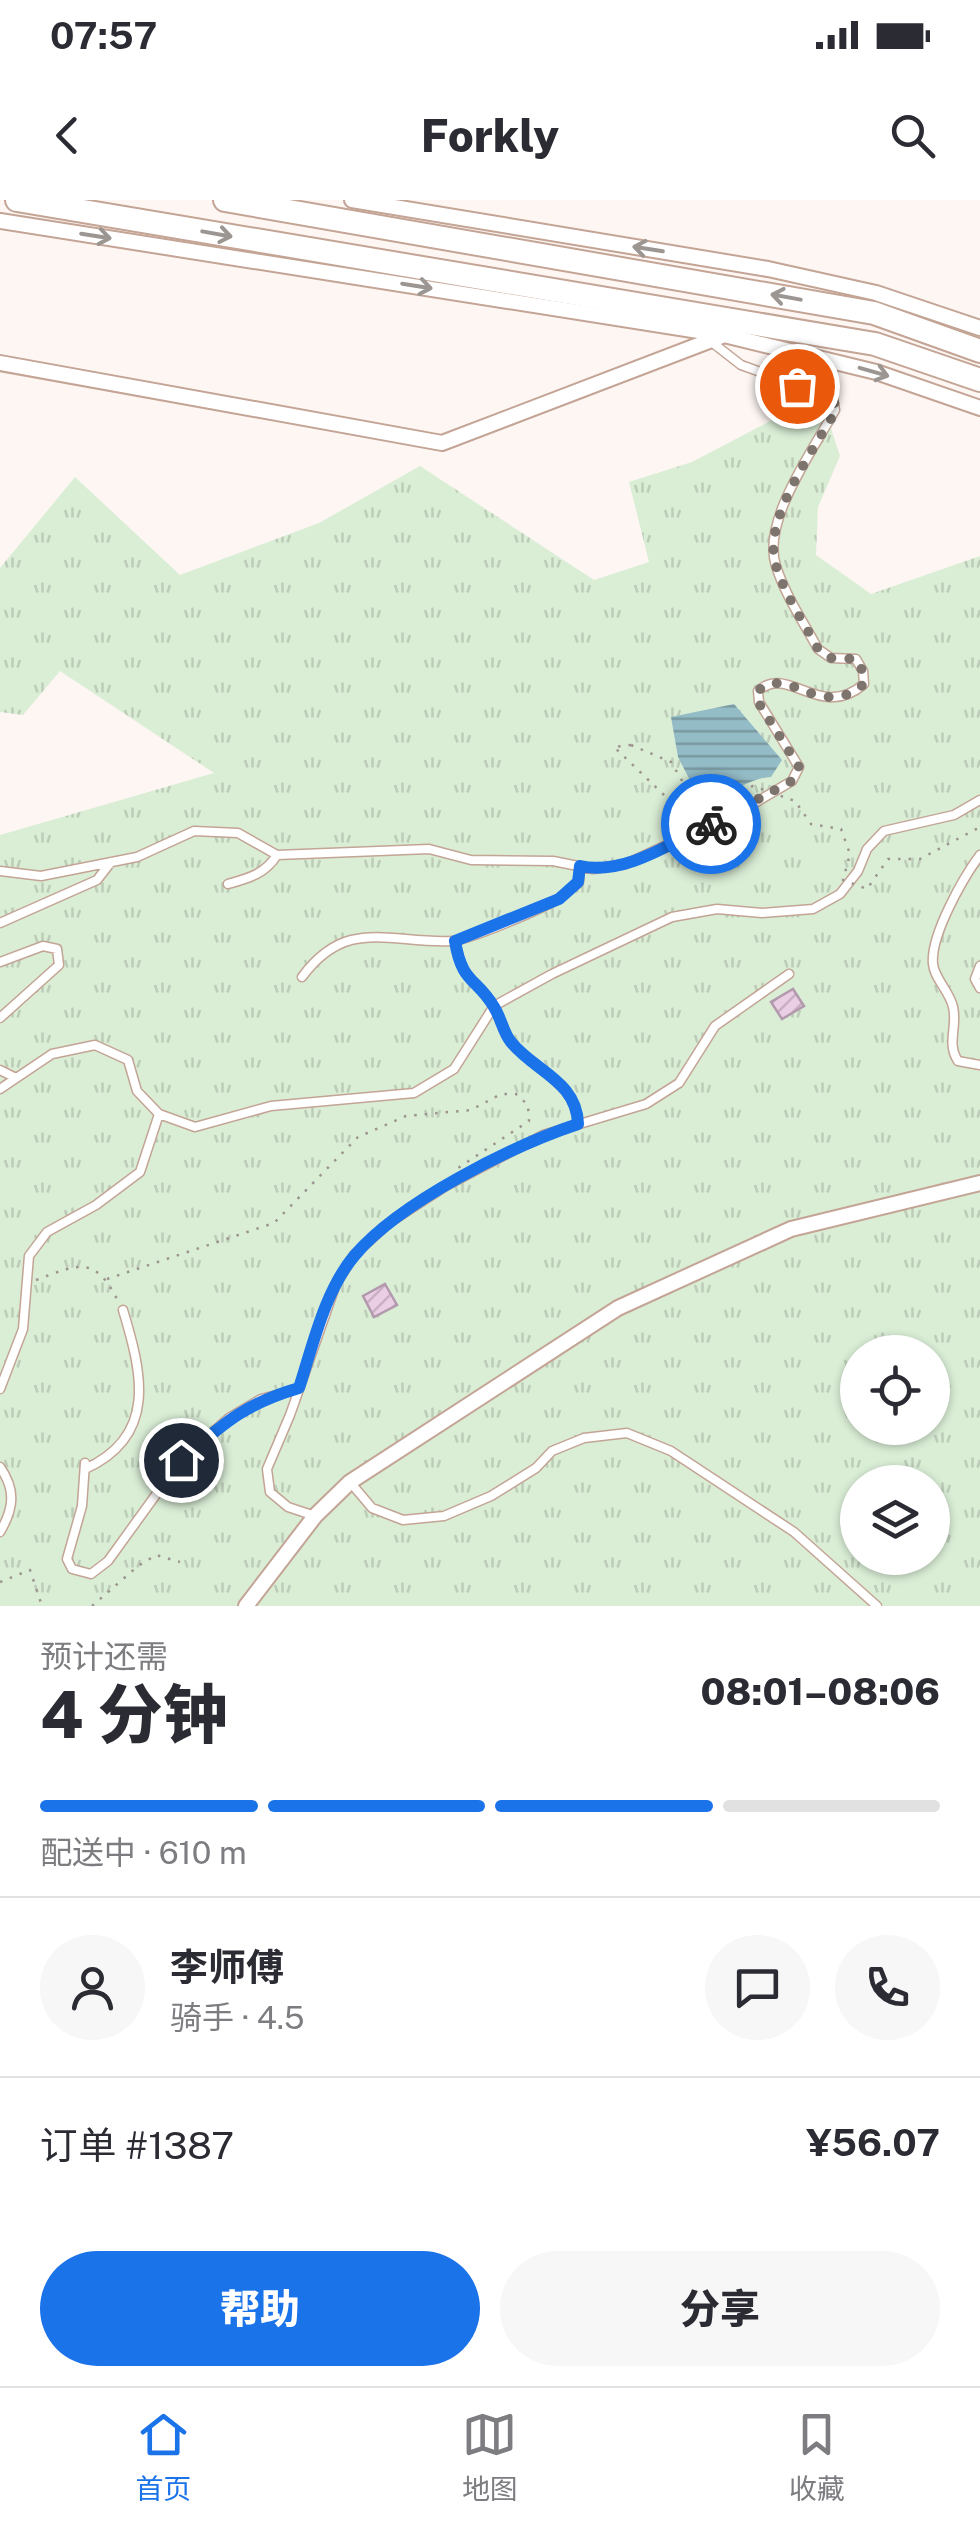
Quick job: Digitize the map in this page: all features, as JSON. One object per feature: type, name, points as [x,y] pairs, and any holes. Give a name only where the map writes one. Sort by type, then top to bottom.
[{"type":"main road","points":[[17,200],[875,344],[980,380]]},
{"type":"main road","points":[[226,200],[874,312],[980,351]]},
{"type":"street","points":[[352,200],[768,269],[876,293],[980,328]]},
{"type":"street","points":[[0,221],[717,338],[876,372],[980,408]]},
{"type":"street","points":[[0,363],[442,444],[717,338]]},
{"type":"street","points":[[246,1606],[315,1516],[350,1482],[618,1308],[791,1229],[980,1183]]},
{"type":"lane","points":[[0,871],[41,876],[138,857],[194,831],[238,833],[278,854],[363,854],[429,848],[471,860],[554,861],[593,869],[626,864],[792,781],[799,767],[758,702],[758,691],[767,682],[779,682],[834,699],[853,693],[864,684],[856,659],[831,658],[818,649],[775,565],[772,540],[782,506],[836,410],[833,398],[741,365],[717,338]]},
{"type":"lane","points":[[0,1088],[52,1054],[95,1046],[128,1060],[138,1090],[159,1114],[195,1127],[271,1106],[414,1093],[454,1068],[494,1006],[672,917],[717,909],[762,913],[813,909],[840,894],[858,871],[867,849],[884,832],[954,815],[980,800]]},
{"type":"lane","points":[[228,884],[254,876],[278,854]]},
{"type":"lane","points":[[980,855],[968,871],[938,936],[932,966],[954,1008],[951,1051],[958,1061],[980,1066]]},
{"type":"lane","points":[[0,924],[96,880],[111,862]]},
{"type":"lane","points":[[302,978],[318,955],[334,946],[372,936],[455,941],[559,899],[578,882],[580,866]]},
{"type":"lane","points":[[455,941],[466,977],[494,1006],[513,1044],[566,1090],[578,1112],[578,1124]]},
{"type":"lane","points":[[0,962],[43,946],[58,949],[59,965],[0,1018]]},
{"type":"lane","points":[[980,966],[975,978],[980,988]]},
{"type":"lane","points":[[315,1516],[288,1507],[270,1492],[267,1470],[336,1284],[354,1255],[389,1224],[446,1186],[544,1136],[646,1104],[678,1083],[715,1026],[789,974]]},
{"type":"lane","points":[[0,1070],[16,1078]]},
{"type":"lane","points":[[0,1389],[23,1330],[29,1256],[47,1232],[96,1205],[140,1172],[159,1114]]},
{"type":"lane","points":[[123,1310],[139,1364],[139,1407],[124,1441],[110,1457],[85,1466],[82,1506],[67,1559],[72,1569],[91,1574],[108,1561],[181,1460],[230,1418],[261,1399],[299,1388]]},
{"type":"lane","points":[[350,1482],[372,1508],[403,1520],[444,1516],[491,1496],[536,1468],[552,1450],[584,1438],[627,1433],[671,1451],[794,1532],[877,1606]]},
{"type":"lane","points":[[0,1467],[12,1488],[13,1500],[0,1532]]},
{"type":"path","points":[[709,825],[671,762],[631,745],[614,748],[687,817],[753,786],[795,802],[811,824],[840,830],[850,854],[843,880],[868,889],[888,859],[920,858],[980,826]]},
{"type":"path","points":[[107,1279],[274,1223],[358,1138],[406,1116],[472,1110],[501,1094],[516,1094],[528,1106],[529,1121],[454,1170],[446,1179],[446,1186]]},
{"type":"path","points":[[25,1284],[81,1267],[95,1269],[107,1279],[123,1310]]},
{"type":"path","points":[[92,1606],[138,1566],[156,1556],[180,1562]]},
{"type":"path","points":[[0,1582],[30,1570],[42,1606]]},
{"type":"green space","points":[[820,395],[840,456],[818,507],[816,555],[871,594],[980,556],[980,1606],[0,1606],[0,835],[214,773],[60,671],[23,715],[0,712],[0,568],[75,477],[180,575],[319,523],[420,466],[594,580],[649,562],[629,482],[692,462]]},
{"type":"water","points":[[734,704],[782,760],[771,777],[716,796],[698,796],[678,757],[671,717]]},
{"type":"building","points":[[793,989],[804,1006],[782,1019],[771,1002]]},
{"type":"building","points":[[385,1284],[397,1305],[374,1317],[363,1296]]},
{"type":"way so far","points":[[711,824],[748,808],[792,781],[799,767],[758,702],[758,691],[767,682],[834,699],[853,693],[864,684],[856,659],[831,658],[818,649],[775,565],[772,540],[782,506],[836,410],[833,398],[797,386]]},
{"type":"route","points":[[181,1460],[230,1418],[261,1399],[299,1388],[336,1284],[354,1255],[389,1224],[446,1186],[544,1136],[578,1124],[578,1112],[566,1090],[513,1044],[494,1006],[466,977],[455,941],[559,899],[578,882],[580,866],[593,869],[626,864],[711,824]]}]
